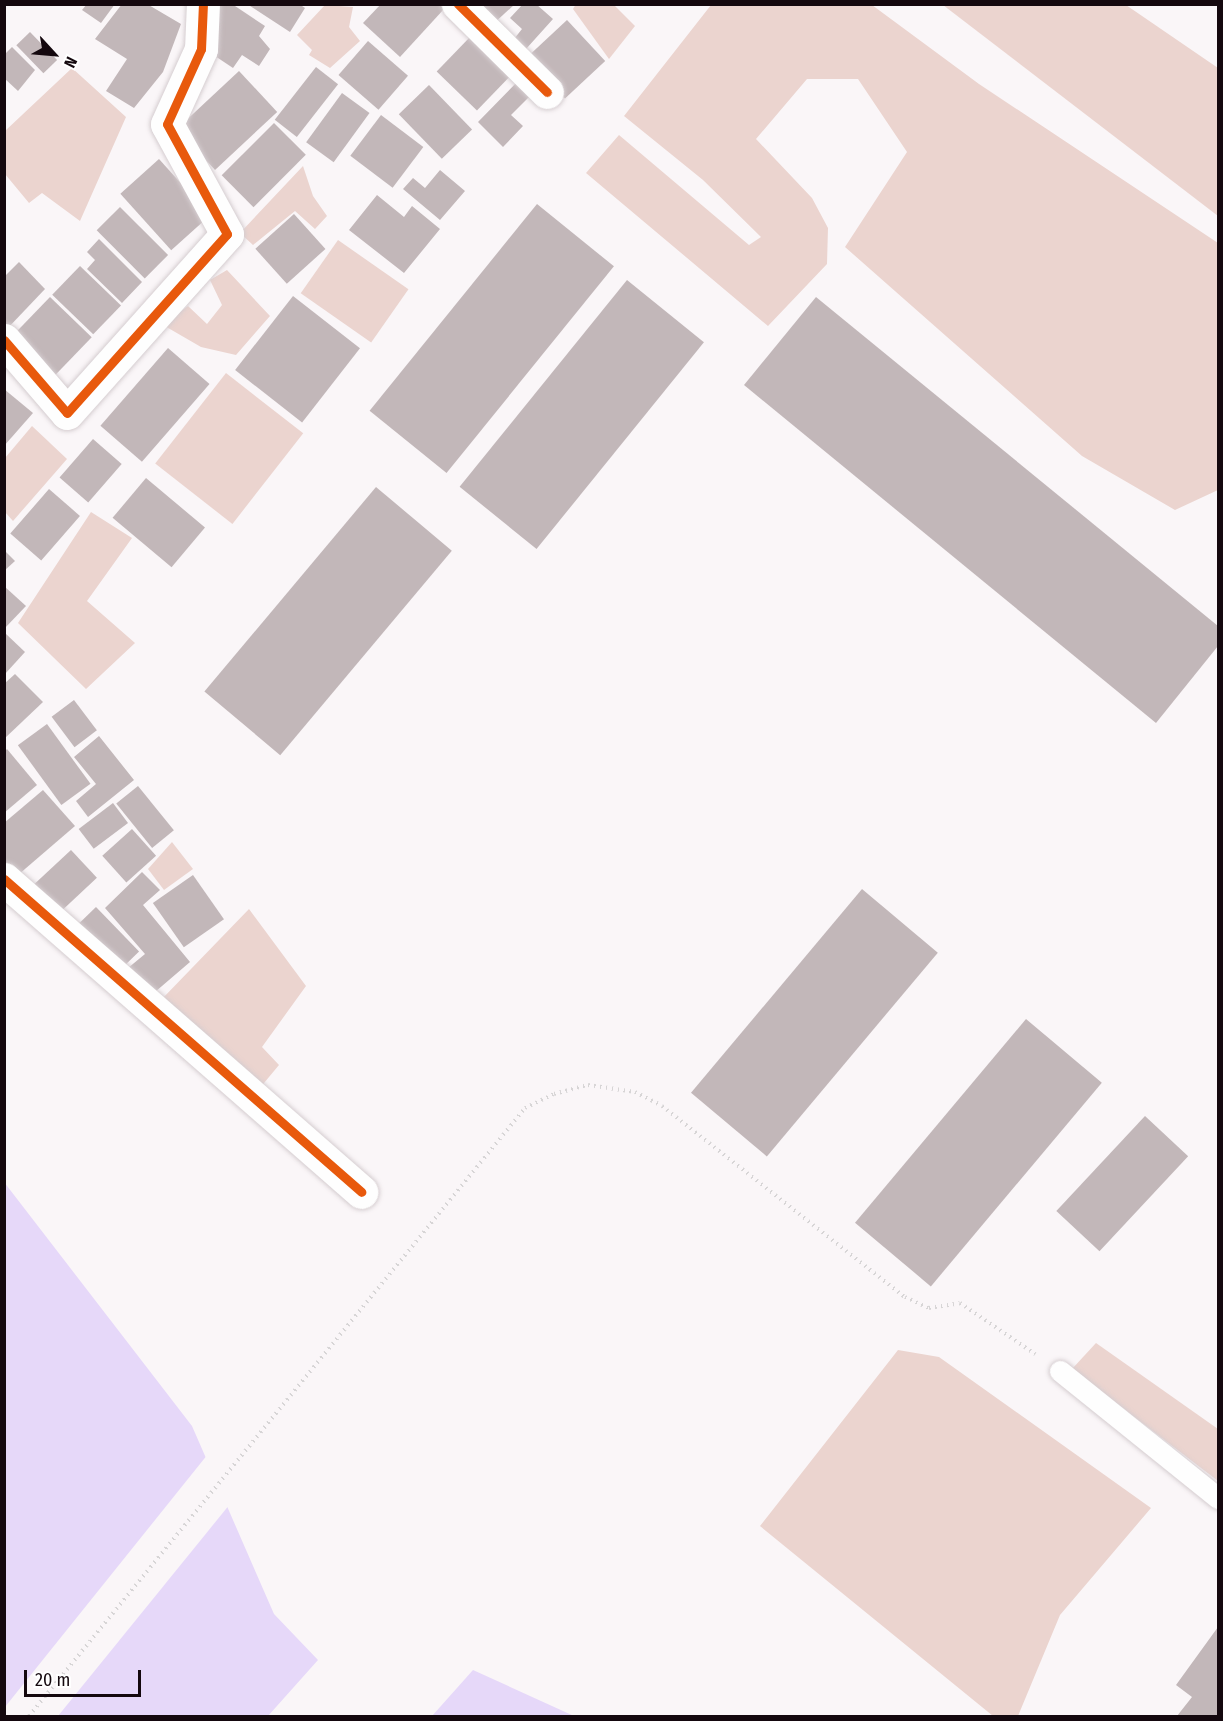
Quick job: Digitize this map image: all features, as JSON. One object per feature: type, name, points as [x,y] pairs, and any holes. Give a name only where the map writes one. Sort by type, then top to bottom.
[{"type":"street","points":[[4,340],[67,413],[227,234],[167,124],[201,49],[203,4]]},
{"type":"street","points":[[458,4],[547,92]]},
{"type":"street","points":[[4,879],[361,1192]]},
{"type":"lane","points":[[1060,1371],[1218,1498]]},
{"type":"path","points":[[29,1716],[525,1108],[554,1094],[588,1086],[635,1092],[662,1106],[905,1297],[929,1308],[960,1303],[1060,1371]]},
{"type":"shaded area","points":[[576,4],[614,5],[635,26],[609,59],[573,9]]},
{"type":"shaded area","points":[[325,5],[353,7],[349,27],[360,41],[330,68],[309,55],[312,50],[297,35]]},
{"type":"shaded area","points":[[711,5],[872,5],[979,84],[1218,243],[1218,490],[1175,510],[1082,456],[845,247],[907,152],[858,79],[807,79],[756,139],[812,198],[828,228],[827,264],[768,326],[586,173],[619,135],[749,245],[761,237],[703,180],[624,116]]},
{"type":"shaded area","points":[[943,5],[1126,5],[1218,68],[1218,216]]},
{"type":"shaded area","points":[[72,68],[126,117],[80,221],[42,193],[29,203],[5,174],[5,131]]},
{"type":"shaded area","points":[[303,166],[313,196],[327,216],[315,229],[295,211],[253,245],[240,233]]},
{"type":"shaded area","points":[[338,240],[408,289],[371,343],[301,293]]},
{"type":"shaded area","points":[[227,270],[270,316],[236,355],[201,347],[163,325],[188,306],[207,324],[222,305],[210,280]]},
{"type":"shaded area","points":[[226,373],[303,433],[232,524],[155,464]]},
{"type":"shaded area","points":[[32,426],[67,459],[13,521],[5,512],[5,458]]},
{"type":"shaded area","points":[[91,512],[132,538],[87,601],[135,643],[86,689],[18,623]]},
{"type":"shaded area","points":[[172,842],[193,869],[164,890],[148,869]]},
{"type":"shaded area","points":[[249,909],[306,986],[262,1047],[279,1065],[259,1089],[161,1000]]},
{"type":"shaded area","points":[[4,1182],[192,1426],[274,1614],[318,1660],[268,1716],[5,1716]]},
{"type":"shaded area","points":[[1096,1343],[1218,1429],[1218,1481],[1072,1369]]},
{"type":"shaded area","points":[[898,1350],[939,1357],[1151,1508],[1060,1615],[1018,1716],[993,1716],[760,1526]]},
{"type":"shaded area","points":[[473,1670],[574,1716],[432,1716]]},
{"type":"pier","points":[[208,1454],[230,1504],[58,1716],[5,1716],[5,1707]]},
{"type":"building","points":[[87,4],[115,4],[101,23],[82,10]]},
{"type":"building","points":[[122,4],[147,4],[181,24],[163,72],[134,108],[106,91],[127,59],[95,39]]},
{"type":"building","points":[[212,4],[232,4],[265,26],[259,36],[270,49],[259,66],[242,55],[233,68],[206,50],[219,29],[203,19]]},
{"type":"building","points":[[247,4],[299,4],[305,8],[290,32]]},
{"type":"building","points":[[381,4],[439,4],[444,9],[400,57],[363,23]]},
{"type":"building","points":[[474,4],[515,4],[492,25]]},
{"type":"building","points":[[523,4],[536,4],[553,19],[526,49],[514,39],[522,29],[510,18]]},
{"type":"building","points":[[567,20],[605,61],[565,98],[527,58]]},
{"type":"building","points":[[30,32],[57,60],[43,73],[16,45]]},
{"type":"building","points":[[470,37],[510,76],[477,110],[437,72]]},
{"type":"building","points":[[368,41],[408,76],[378,110],[338,75]]},
{"type":"building","points":[[12,47],[35,70],[18,91],[4,78],[4,55]]},
{"type":"building","points":[[316,67],[338,84],[297,137],[275,120]]},
{"type":"building","points":[[239,71],[277,112],[215,170],[177,129]]},
{"type":"building","points":[[520,79],[534,92],[511,115],[523,126],[503,147],[478,122]]},
{"type":"building","points":[[429,85],[472,130],[442,159],[399,114]]},
{"type":"building","points":[[342,93],[370,113],[334,162],[306,142]]},
{"type":"building","points":[[381,115],[423,147],[393,188],[350,156]]},
{"type":"building","points":[[274,123],[306,155],[253,207],[222,175]]},
{"type":"building","points":[[159,159],[210,215],[171,250],[120,194]]},
{"type":"building","points":[[440,170],[465,191],[440,220],[403,189],[413,178],[425,188]]},
{"type":"building","points":[[377,195],[404,217],[412,206],[440,229],[404,273],[349,230]]},
{"type":"building","points":[[537,204],[614,266],[447,473],[370,411]]},
{"type":"building","points":[[120,207],[168,255],[145,278],[97,230]]},
{"type":"building","points":[[294,214],[325,249],[287,284],[255,249]]},
{"type":"building","points":[[99,239],[142,282],[122,303],[87,269],[95,260],[87,252]]},
{"type":"building","points":[[19,262],[45,289],[6,330],[4,277]]},
{"type":"building","points":[[80,266],[121,306],[93,334],[52,295]]},
{"type":"building","points":[[627,280],[704,342],[537,549],[460,487]]},
{"type":"building","points":[[293,296],[360,348],[302,422],[235,370]]},
{"type":"building","points":[[50,297],[92,337],[51,379],[10,339]]},
{"type":"building","points":[[816,297],[1218,626],[1218,646],[1156,723],[744,385]]},
{"type":"building","points":[[168,348],[210,384],[142,462],[100,426]]},
{"type":"building","points":[[4,389],[33,413],[4,446]]},
{"type":"building","points":[[93,439],[122,464],[88,502],[60,477]]},
{"type":"building","points":[[146,478],[205,527],[172,567],[113,518]]},
{"type":"building","points":[[376,487],[452,551],[280,755],[204,692]]},
{"type":"building","points":[[49,489],[80,516],[41,560],[10,534]]},
{"type":"building","points":[[4,550],[15,561],[4,571]]},
{"type":"building","points":[[4,586],[26,606],[4,629]]},
{"type":"building","points":[[5,633],[25,652],[5,674]]},
{"type":"building","points":[[15,674],[43,702],[4,739],[4,684]]},
{"type":"building","points":[[74,700],[97,730],[75,747],[52,717]]},
{"type":"building","points":[[47,724],[90,784],[61,805],[18,745]]},
{"type":"building","points":[[99,736],[134,780],[88,817],[76,801],[96,784],[74,757]]},
{"type":"building","points":[[7,749],[37,785],[4,813],[4,752]]},
{"type":"building","points":[[138,786],[174,830],[152,848],[116,804]]},
{"type":"building","points":[[43,790],[75,826],[11,881],[4,873],[4,823]]},
{"type":"building","points":[[113,803],[128,823],[94,849],[79,829]]},
{"type":"building","points":[[132,829],[156,856],[126,883],[102,856]]},
{"type":"building","points":[[71,850],[97,878],[52,919],[26,892]]},
{"type":"building","points":[[142,872],[160,890],[143,905],[190,962],[148,998],[122,973],[145,954],[105,908]]},
{"type":"building","points":[[193,875],[224,919],[184,947],[153,903]]},
{"type":"building","points":[[862,889],[938,953],[767,1156],[691,1093]]},
{"type":"building","points":[[96,907],[139,952],[119,971],[76,926]]},
{"type":"building","points":[[1026,1019],[1102,1083],[931,1286],[855,1223]]},
{"type":"building","points":[[1145,1116],[1188,1156],[1099,1251],[1056,1211]]},
{"type":"building","points":[[1218,1627],[1218,1716],[1177,1716],[1192,1697],[1176,1685]]},
{"type":"cycle path","points":[[4,340],[67,413],[227,234],[167,124],[201,49],[203,4]]},
{"type":"cycle path","points":[[458,4],[547,92]]},
{"type":"cycle path","points":[[4,879],[361,1192]]}]
